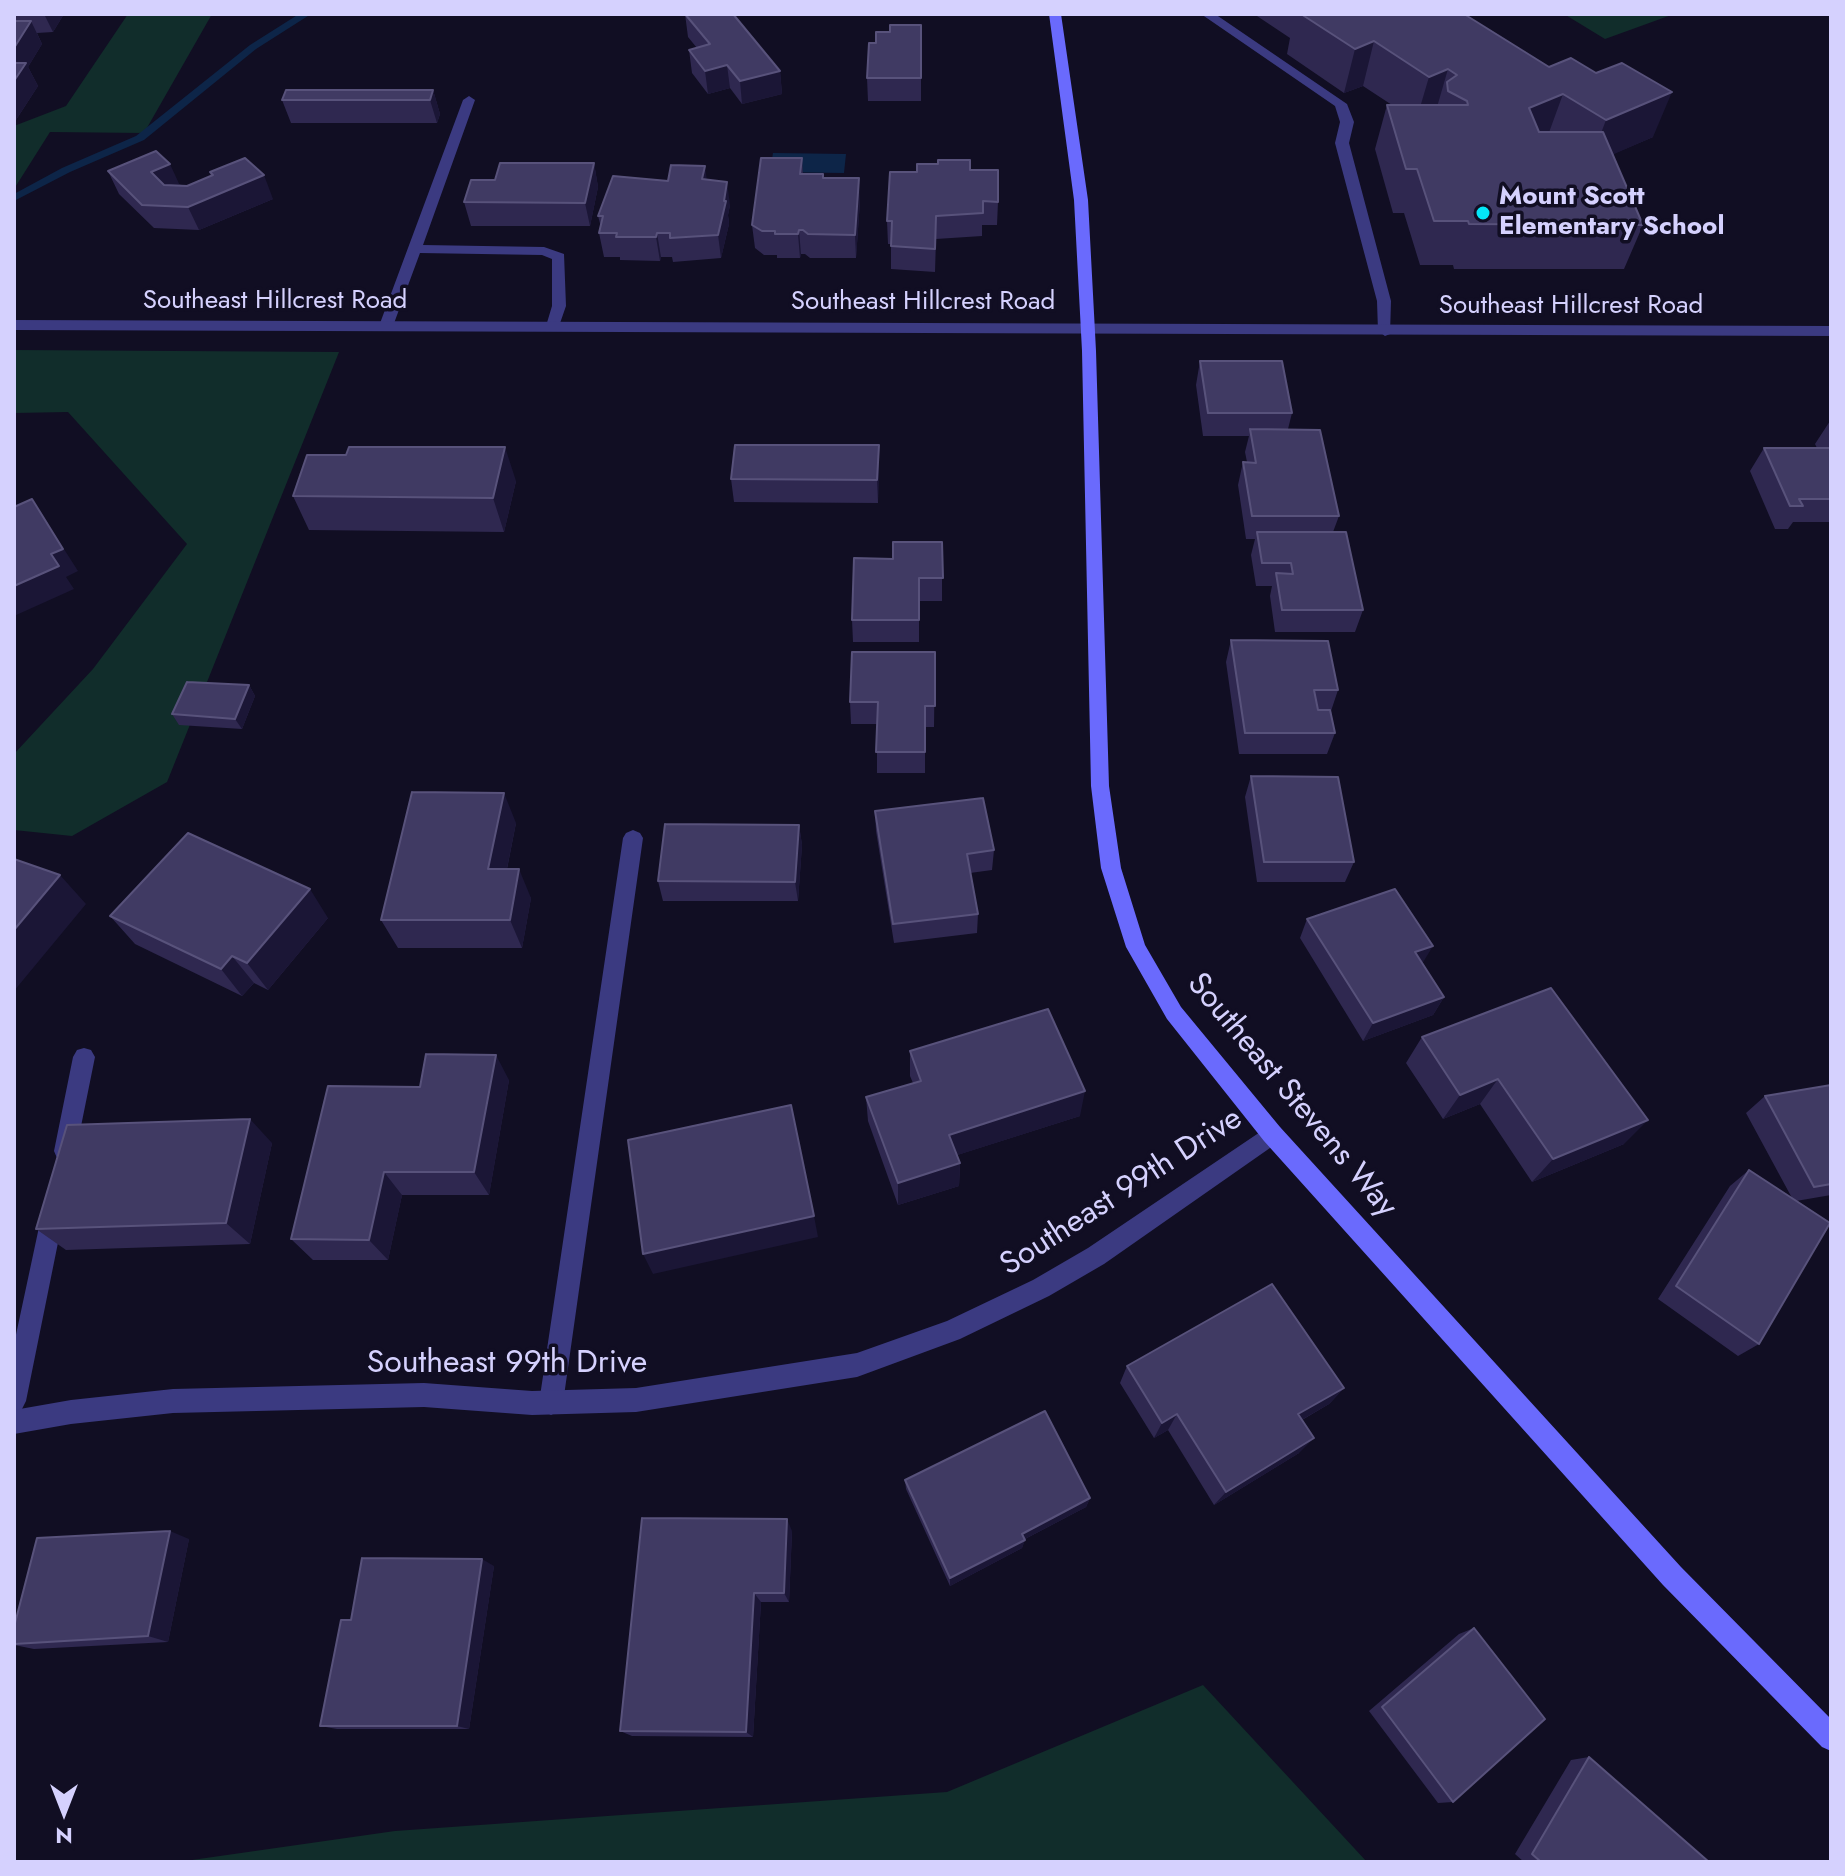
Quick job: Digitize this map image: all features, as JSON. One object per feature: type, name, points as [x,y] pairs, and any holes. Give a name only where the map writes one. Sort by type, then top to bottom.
[{"type":"street","name":"Southeast Stevens Way","points":[[1055,14],[1081,200],[1100,786],[1111,868],[1127,925],[1154,980],[1187,1030],[1272,1134],[1672,1576],[1831,1738]]},
{"type":"street","points":[[1207,14],[1341,104],[1347,122],[1342,143],[1384,301],[1385,331]]},
{"type":"street","points":[[386,326],[469,100]]},
{"type":"street","points":[[414,249],[544,251],[559,257],[559,306],[553,326]]},
{"type":"street","name":"Southeast Hillcrest Road","points":[[14,325],[1831,331]]},
{"type":"street","points":[[551,1403],[633,838]]},
{"type":"street","points":[[62,1167],[84,1057]]},
{"type":"street","name":"Southeast 99th Drive","points":[[14,1422],[71,1412],[173,1401],[424,1395],[551,1403],[636,1400],[857,1365],[952,1331],[1041,1288],[1096,1256],[1272,1134]]},
{"type":"street","points":[[14,1401],[56,1198]]},
{"type":"green space","points":[[128,14],[212,14],[144,133],[50,132],[14,189],[14,126],[66,106]]},
{"type":"green space","points":[[1564,14],[1674,14],[1605,39]]},
{"type":"green space","points":[[14,350],[339,352],[167,782],[72,836],[14,830],[14,754],[93,669],[187,544],[68,412],[14,413]]},
{"type":"green space","points":[[1203,1685],[1367,1862],[178,1862],[395,1831],[947,1792]]},
{"type":"water","points":[[773,153],[846,154],[844,173],[770,172]]},
{"type":"building","points":[[685,14],[733,14],[780,71],[740,81],[727,65],[705,71],[689,50],[710,44]]},
{"type":"building","points":[[1301,14],[1464,14],[1549,67],[1571,58],[1596,73],[1622,63],[1672,92],[1606,120],[1563,94],[1529,108],[1539,132],[1603,132],[1643,225],[1434,221],[1417,169],[1406,169],[1387,105],[1468,105],[1467,101],[1448,91],[1447,82],[1457,75],[1448,69],[1429,77],[1374,41],[1355,49]]},
{"type":"building","points":[[14,21],[31,21],[14,48]]},
{"type":"building","points":[[890,25],[921,25],[921,78],[867,78],[869,43],[876,43],[876,32],[890,32]]},
{"type":"building","points":[[14,63],[26,63],[14,81]]},
{"type":"building","points":[[286,90],[433,90],[430,100],[282,100]]},
{"type":"building","points":[[156,151],[170,164],[151,172],[164,185],[187,186],[213,175],[210,172],[245,158],[264,175],[188,207],[142,205],[108,171]]},
{"type":"building","points":[[761,158],[802,158],[800,174],[823,174],[823,178],[859,178],[855,235],[808,234],[803,230],[799,230],[798,234],[775,234],[775,231],[762,231],[752,225]]},
{"type":"building","points":[[938,160],[970,160],[970,170],[998,170],[998,202],[983,201],[983,213],[936,216],[935,249],[891,246],[892,221],[887,221],[890,172],[917,172],[917,164],[938,164]]},
{"type":"building","points":[[500,163],[594,163],[585,203],[464,202],[471,180],[495,180]]},
{"type":"building","points":[[671,165],[705,166],[702,179],[727,182],[718,235],[670,238],[670,233],[657,233],[656,237],[616,237],[617,233],[599,233],[603,216],[598,216],[613,176],[668,181]]},
{"type":"building","points":[[1200,361],[1282,361],[1292,413],[1208,413]]},
{"type":"building","points":[[1250,429],[1320,430],[1339,516],[1252,516],[1243,462],[1256,463]]},
{"type":"building","points":[[735,445],[879,445],[877,480],[731,479]]},
{"type":"building","points":[[349,447],[505,447],[493,498],[293,496],[307,455],[346,455]]},
{"type":"building","points":[[1764,448],[1831,448],[1831,499],[1799,499],[1803,506],[1790,506]]},
{"type":"building","points":[[32,499],[63,549],[51,554],[59,566],[14,586],[14,507]]},
{"type":"building","points":[[1257,532],[1346,532],[1363,610],[1282,610],[1276,573],[1293,574],[1291,563],[1262,563]]},
{"type":"building","points":[[893,542],[942,542],[943,578],[919,578],[919,620],[852,620],[854,558],[893,559]]},
{"type":"building","points":[[1231,640],[1328,641],[1338,690],[1314,690],[1318,710],[1330,710],[1335,733],[1245,733]]},
{"type":"building","points":[[852,652],[935,652],[935,706],[925,706],[925,752],[876,752],[878,702],[850,702]]},
{"type":"building","points":[[187,682],[249,685],[235,719],[172,714]]},
{"type":"building","points":[[1251,776],[1338,777],[1354,862],[1264,862]]},
{"type":"building","points":[[412,792],[504,793],[488,869],[519,869],[510,920],[381,920]]},
{"type":"building","points":[[983,798],[994,850],[967,854],[978,914],[893,924],[875,811]]},
{"type":"building","points":[[665,824],[799,825],[795,882],[658,881]]},
{"type":"building","points":[[188,833],[310,889],[247,963],[232,956],[221,969],[110,916]]},
{"type":"building","points":[[14,859],[60,875],[14,930]]},
{"type":"building","points":[[1395,889],[1433,946],[1415,952],[1444,997],[1373,1023],[1307,919]]},
{"type":"building","points":[[1551,988],[1648,1120],[1553,1159],[1498,1079],[1460,1095],[1422,1037]]},
{"type":"building","points":[[1048,1009],[1085,1091],[949,1135],[960,1163],[898,1183],[866,1097],[921,1081],[910,1051]]},
{"type":"building","points":[[426,1054],[496,1055],[474,1172],[384,1172],[369,1240],[291,1239],[328,1086],[420,1087]]},
{"type":"building","points":[[1831,1085],[1831,1184],[1814,1187],[1765,1096]]},
{"type":"building","points":[[791,1105],[814,1216],[643,1254],[628,1140]]},
{"type":"building","points":[[250,1119],[226,1223],[36,1229],[67,1125]]},
{"type":"building","points":[[1749,1170],[1830,1223],[1759,1344],[1676,1286]]},
{"type":"building","points":[[1272,1284],[1344,1388],[1298,1414],[1314,1438],[1226,1492],[1177,1414],[1162,1423],[1127,1366]]},
{"type":"building","points":[[1045,1411],[1090,1498],[1022,1534],[1025,1540],[950,1578],[905,1480]]},
{"type":"building","points":[[642,1518],[787,1519],[784,1593],[754,1593],[746,1732],[620,1731]]},
{"type":"building","points":[[170,1531],[148,1636],[14,1644],[14,1627],[37,1538]]},
{"type":"building","points":[[362,1558],[482,1559],[457,1726],[320,1726],[341,1620],[351,1620]]},
{"type":"building","points":[[1474,1628],[1545,1719],[1453,1802],[1382,1707]]},
{"type":"building","points":[[1589,1757],[1709,1862],[1541,1862],[1532,1854]]},
{"type":"waterway","points":[[14,198],[66,170],[140,138],[253,47],[306,14]]},
{"type":"place","name":"Mount Scott Elementary School","points":[[1483,213]]}]
